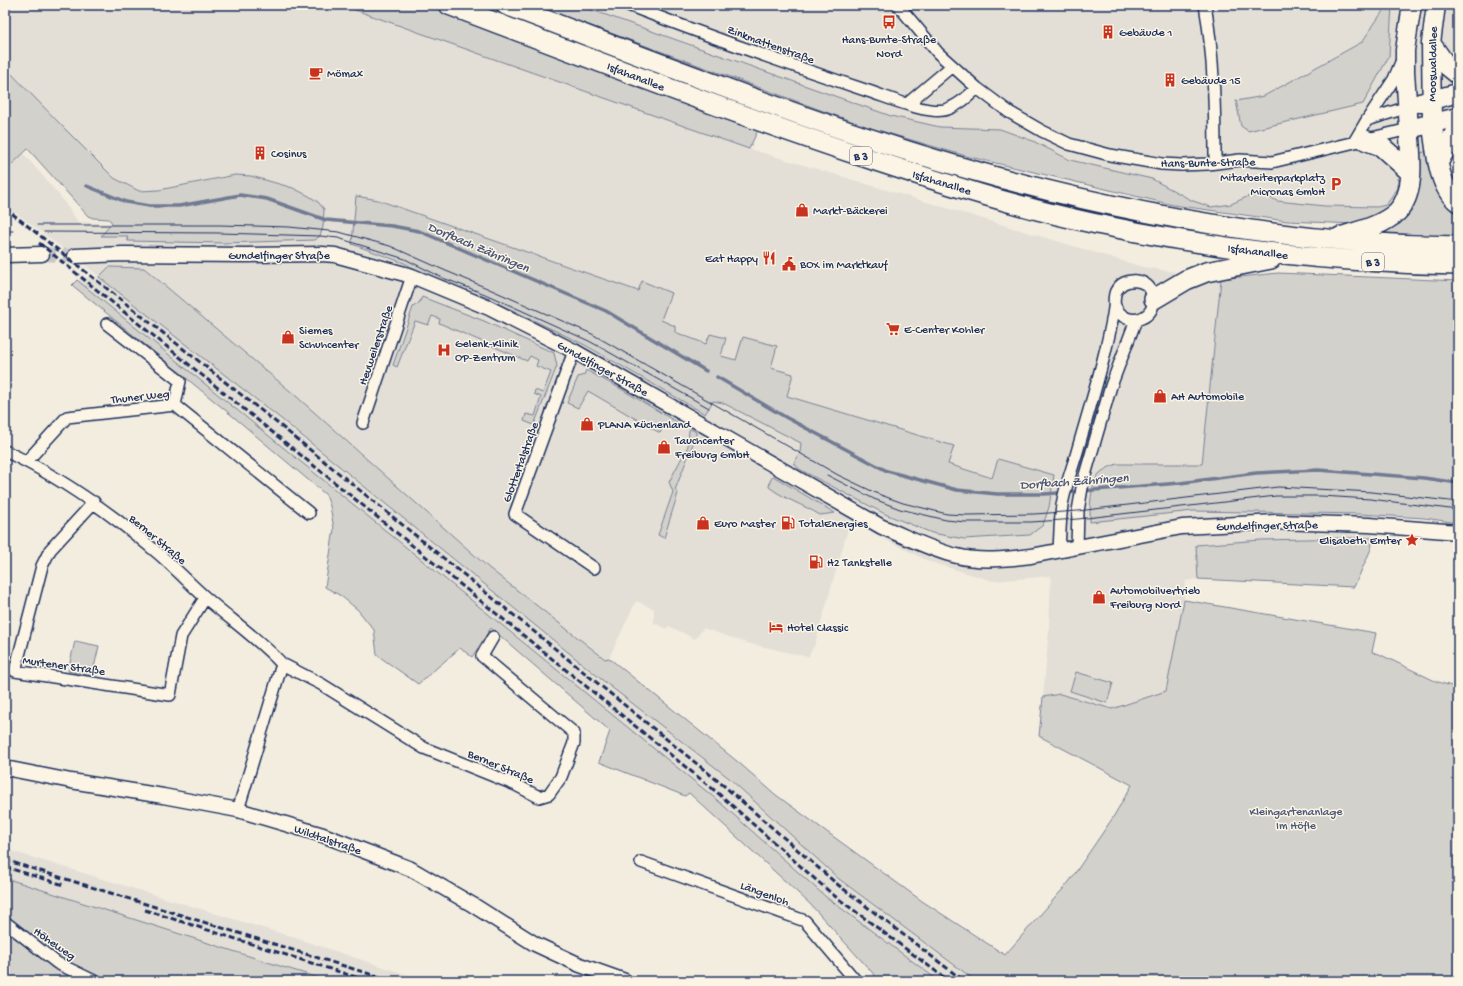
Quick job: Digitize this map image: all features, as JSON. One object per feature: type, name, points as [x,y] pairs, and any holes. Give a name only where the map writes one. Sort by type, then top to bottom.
[{"type":"highway","name":"Isfahanallee","points":[[449,5],[757,121],[939,181],[1018,205],[1090,223],[1215,246],[1288,255],[1415,264],[1458,265]]},
{"type":"highway","name":"Isfahanallee","points":[[506,5],[762,100],[893,146],[972,170],[1069,196],[1129,209],[1247,230],[1333,239],[1458,246]]},
{"type":"highway","points":[[1432,123],[1438,163],[1447,189],[1458,202]]},
{"type":"highway","points":[[1438,163],[1458,127]]},
{"type":"highway","points":[[1333,239],[1372,226],[1390,217],[1397,212],[1402,205],[1407,194],[1410,172],[1409,129]]},
{"type":"highway","points":[[1359,141],[1381,146],[1410,172]]},
{"type":"highway","points":[[1154,299],[1186,280],[1206,272],[1288,255]]},
{"type":"main road","name":"Mooswaldallee","points":[[1409,129],[1405,50],[1412,5]]},
{"type":"main road","name":"Mooswaldallee","points":[[1432,123],[1431,43],[1436,5]]},
{"type":"main road","points":[[1431,43],[1448,67],[1458,75]]},
{"type":"main road","points":[[1408,107],[1458,93]]},
{"type":"main road","name":"Hans-Bunte-Straße","points":[[1409,129],[1458,117]]},
{"type":"street","name":"Zinkmattenstraße","points":[[628,5],[791,66],[907,104],[929,109],[944,110],[956,106],[977,88]]},
{"type":"street","name":"Hans-Bunte-Straße","points":[[898,5],[938,53],[977,88],[1009,112],[1042,131],[1069,144],[1110,155],[1162,164],[1181,165],[1240,160],[1272,162],[1409,129]]},
{"type":"street","points":[[1205,5],[1211,56],[1215,163]]},
{"type":"street","points":[[1359,141],[1367,120],[1394,79],[1405,50]]},
{"type":"street","points":[[907,104],[952,66]]},
{"type":"street","points":[[1367,120],[1408,107]]},
{"type":"street","points":[[5,255],[42,254]]},
{"type":"street","name":"Gundelfinger Straße","points":[[75,256],[123,254],[322,254],[335,255],[412,276],[488,308],[574,351],[882,527],[934,549],[958,556],[974,558],[1010,558],[1077,548],[1182,527],[1269,523],[1368,525],[1458,532]]},
{"type":"street","name":"Heuweilerstraße","points":[[363,423],[412,276]]},
{"type":"street","points":[[1135,280],[1148,286],[1154,299],[1153,305],[1147,316],[1136,320],[1125,318],[1117,311],[1114,298],[1116,290],[1121,285],[1128,281],[1135,280]]},
{"type":"street","points":[[1059,550],[1062,503],[1095,392],[1115,306]]},
{"type":"street","points":[[1077,548],[1079,502],[1083,482],[1111,386],[1136,320]]},
{"type":"street","points":[[106,324],[180,382],[175,405]]},
{"type":"street","name":"Glottertalstraße","points":[[574,351],[515,514],[594,568]]},
{"type":"street","name":"Thuner Weg","points":[[28,462],[67,417],[175,405],[309,513]]},
{"type":"street","name":"Berner Straße","points":[[5,451],[28,462],[94,502],[160,555],[205,598],[270,650],[282,664],[321,684],[424,748],[516,785],[539,797],[549,794],[561,777],[574,743],[574,734],[482,656],[493,637]]},
{"type":"street","name":"Murtener Straße","points":[[94,502],[50,550],[42,566],[15,671],[170,695],[181,636],[205,598]]},
{"type":"street","points":[[238,810],[282,664]]},
{"type":"street","name":"Wildtalstraße","points":[[5,768],[238,810],[323,835],[411,869],[473,905],[535,944],[580,965],[625,981]]},
{"type":"street","name":"Längenloh","points":[[641,862],[805,921],[856,981]]},
{"type":"street","name":"Höheweg","points":[[5,922],[57,963],[94,981]]},
{"type":"shaded area","points":[[5,5],[341,5],[750,149],[1143,267],[1221,279],[1202,464],[1117,464],[1106,469],[1094,482],[1090,506],[1197,511],[1374,515],[1373,538],[1261,540],[1196,545],[1198,579],[1186,581],[1182,616],[1166,691],[1112,709],[1060,694],[1043,697],[1049,628],[1051,576],[993,581],[930,562],[850,522],[815,644],[808,657],[747,643],[703,628],[695,639],[669,626],[666,629],[654,623],[654,609],[636,601],[609,658],[605,659],[490,569],[296,396],[144,268],[99,276],[15,212],[5,211],[5,171],[23,153],[60,196],[78,222],[112,223],[309,196],[293,188],[251,176],[235,175],[159,190],[139,191],[114,178],[5,67]],"holes":[[[356,197],[378,200],[638,291],[660,320],[675,326],[675,332],[706,344],[726,339],[721,356],[736,360],[777,346],[771,368],[786,396],[954,446],[948,464],[992,478],[998,459],[1054,475],[1049,507],[801,445],[802,443],[723,403],[713,400]],[[795,463],[1029,535],[964,539],[932,533],[885,514],[799,469]]]},
{"type":"shaded area","points":[[578,5],[1458,5],[1458,148],[1427,151],[1398,170],[1398,188],[1386,205],[1377,207],[1325,206],[1277,201],[1266,196],[1249,196],[1231,204],[1211,207],[1193,201],[1152,179],[1070,160],[1033,141],[1000,129],[940,127],[891,116]]},
{"type":"shaded area","points":[[99,276],[280,418],[606,683],[729,778],[839,879],[976,981],[939,981],[826,897],[716,799],[77,280]]},
{"type":"shaded area","points":[[5,849],[289,936],[426,981],[329,981],[283,967],[5,878]]},
{"type":"green space","points":[[341,5],[425,5],[759,128],[749,149]]},
{"type":"green space","points":[[534,5],[578,5],[891,116],[940,127],[1000,129],[1033,141],[1070,160],[1152,179],[1193,201],[1211,207],[1231,204],[1249,196],[1266,196],[1277,201],[1325,206],[1377,207],[1386,205],[1398,188],[1398,178],[1404,185],[1401,194],[1382,215],[1355,224],[1287,221],[1173,205],[966,156],[867,127]]},
{"type":"green space","points":[[1387,5],[1392,5],[1389,56],[1363,104],[1248,131],[1241,126],[1236,101],[1264,96],[1362,42]]},
{"type":"green space","points":[[5,67],[114,178],[139,191],[159,190],[235,175],[251,176],[293,188],[318,202],[324,209],[323,227],[320,236],[315,240],[223,243],[128,241],[127,236],[101,236],[112,223],[109,219],[93,218],[88,216],[28,149],[5,171]]},
{"type":"green space","points":[[1427,151],[1434,184],[1445,204],[1458,215],[1458,239],[1373,237],[1400,224],[1408,214],[1418,154]]},
{"type":"green space","points":[[356,196],[378,200],[638,291],[642,281],[671,293],[661,320],[675,326],[675,332],[706,344],[710,334],[726,338],[721,356],[736,360],[743,337],[777,346],[771,368],[793,374],[787,396],[954,446],[948,464],[992,478],[998,459],[1054,475],[1049,507],[1043,525],[1030,535],[964,539],[932,533],[885,514],[799,469],[794,463],[800,453],[801,443],[723,403],[713,401],[705,414],[585,345],[485,297],[438,281],[404,263],[352,244]]},
{"type":"green space","name":"Kleingartenanlage Im Höfle","points":[[109,267],[144,268],[296,396],[490,569],[605,659],[609,658],[738,762],[776,795],[922,901],[1005,955],[1069,882],[1112,819],[1132,785],[1039,736],[1043,697],[1060,694],[1112,709],[1166,691],[1184,600],[1376,633],[1372,652],[1435,681],[1458,688],[1458,981],[976,981],[839,879],[729,778],[606,683],[280,418],[99,277]]},
{"type":"green space","points":[[1278,273],[1458,281],[1458,523],[1424,518],[1360,514],[1193,511],[1090,522],[1093,485],[1098,475],[1107,468],[1117,464],[1202,464],[1221,279]]},
{"type":"green space","points":[[77,280],[716,799],[826,897],[939,981],[880,981],[810,904],[689,793],[685,796],[599,762],[610,731],[491,628],[472,657],[460,648],[418,684],[377,655],[374,630],[358,610],[341,596],[325,587],[334,529],[330,506],[326,495],[235,418],[72,285]]},
{"type":"green space","points":[[422,297],[484,321],[554,353],[557,366],[534,425],[524,421],[526,414],[535,416],[541,397],[534,394],[535,390],[543,393],[551,372],[536,366],[538,360],[530,356],[527,361],[439,323],[440,319],[432,316],[428,325],[415,321],[397,367],[393,365],[413,307],[419,303]]},
{"type":"green space","points":[[586,370],[680,424],[676,430],[665,423],[660,433],[588,391],[578,408],[567,403],[578,377],[584,375]]},
{"type":"green space","points":[[691,429],[696,432],[696,436],[675,490],[678,493],[664,538],[658,535],[673,492],[669,482],[688,446],[689,430]]},
{"type":"green space","points":[[773,476],[835,513],[820,515],[781,495],[769,487]]},
{"type":"green space","points":[[1373,538],[1371,549],[1354,587],[1198,579],[1196,545],[1261,540]]},
{"type":"green space","points":[[75,641],[99,646],[92,676],[68,671]]},
{"type":"green space","points":[[1076,672],[1113,683],[1107,703],[1070,691]]},
{"type":"green space","points":[[5,878],[283,967],[329,981],[5,981]]},
{"type":"waterway","name":"Dorfbach Zähringen","points":[[87,186],[126,202],[149,206],[179,206],[240,195],[267,199],[326,220],[392,226],[419,231],[606,311],[706,371]]},
{"type":"waterway","name":"Dorfbach Zähringen","points":[[717,377],[787,418],[887,471],[957,490],[997,494],[1045,494],[1180,483],[1256,473],[1318,470],[1424,478],[1458,483]]},
{"type":"tunnel","points":[[42,254],[75,256]]},
{"type":"tram line","points":[[37,225],[220,225],[289,227],[339,232],[390,246],[592,334],[838,475],[878,494],[903,503],[947,514],[1034,514],[1078,511],[1278,487],[1372,492],[1458,502]]},
{"type":"tram line","points":[[5,231],[13,231]]},
{"type":"tram line","points":[[44,232],[220,233],[320,236],[338,238],[405,259],[443,278],[485,294],[589,341],[709,408]]},
{"type":"tram line","points":[[827,475],[874,499],[900,509],[946,520],[966,522],[1031,522],[1078,519],[1276,496],[1321,496],[1370,499],[1458,510]]},
{"type":"railway","points":[[5,208],[277,423],[723,785],[837,884],[964,981]]},
{"type":"railway","points":[[39,243],[719,794],[832,894],[949,981]]},
{"type":"railway","points":[[5,860],[392,981]]},
{"type":"railway","points":[[5,867],[64,885]]},
{"type":"railway","points":[[145,910],[368,981]]},
{"type":"place","name":"Hans-Bunte-Straße Nord","points":[[889,22]]},
{"type":"place","name":"Gebäude 1","points":[[1108,32]]},
{"type":"place","name":"Mömax","points":[[316,73]]},
{"type":"place","name":"Gebäude 15","points":[[1170,80]]},
{"type":"place","name":"Cosinus","points":[[260,153]]},
{"type":"place","name":"Mitarbeiterparkplatz Micronas GmbH","points":[[1336,184]]},
{"type":"place","name":"Markt-Bäckerei","points":[[802,210]]},
{"type":"place","name":"Eat Happy","points":[[769,258]]},
{"type":"place","name":"BOX im Marktkauf","points":[[789,264]]},
{"type":"place","name":"E-Center Kohler","points":[[893,329]]},
{"type":"place","name":"Siemes Schuhcenter","points":[[288,337]]},
{"type":"place","name":"Gelenk-Klinik OP-Zentrum","points":[[444,350]]},
{"type":"place","name":"AH Automobile","points":[[1160,396]]},
{"type":"place","name":"PLANA Küchenland","points":[[587,424]]},
{"type":"place","name":"Tauchcenter Freiburg GmbH","points":[[664,447]]},
{"type":"place","name":"Euro Master","points":[[703,523]]},
{"type":"place","name":"TotalEnergies","points":[[788,523]]},
{"type":"place","name":"Elisabeth Emter","points":[[1412,540]]},
{"type":"place","name":"H2 Tankstelle","points":[[816,562]]},
{"type":"place","name":"Automobilvertrieb Freiburg Nord","points":[[1099,597]]},
{"type":"place","name":"Hotel Classic","points":[[776,627]]}]
